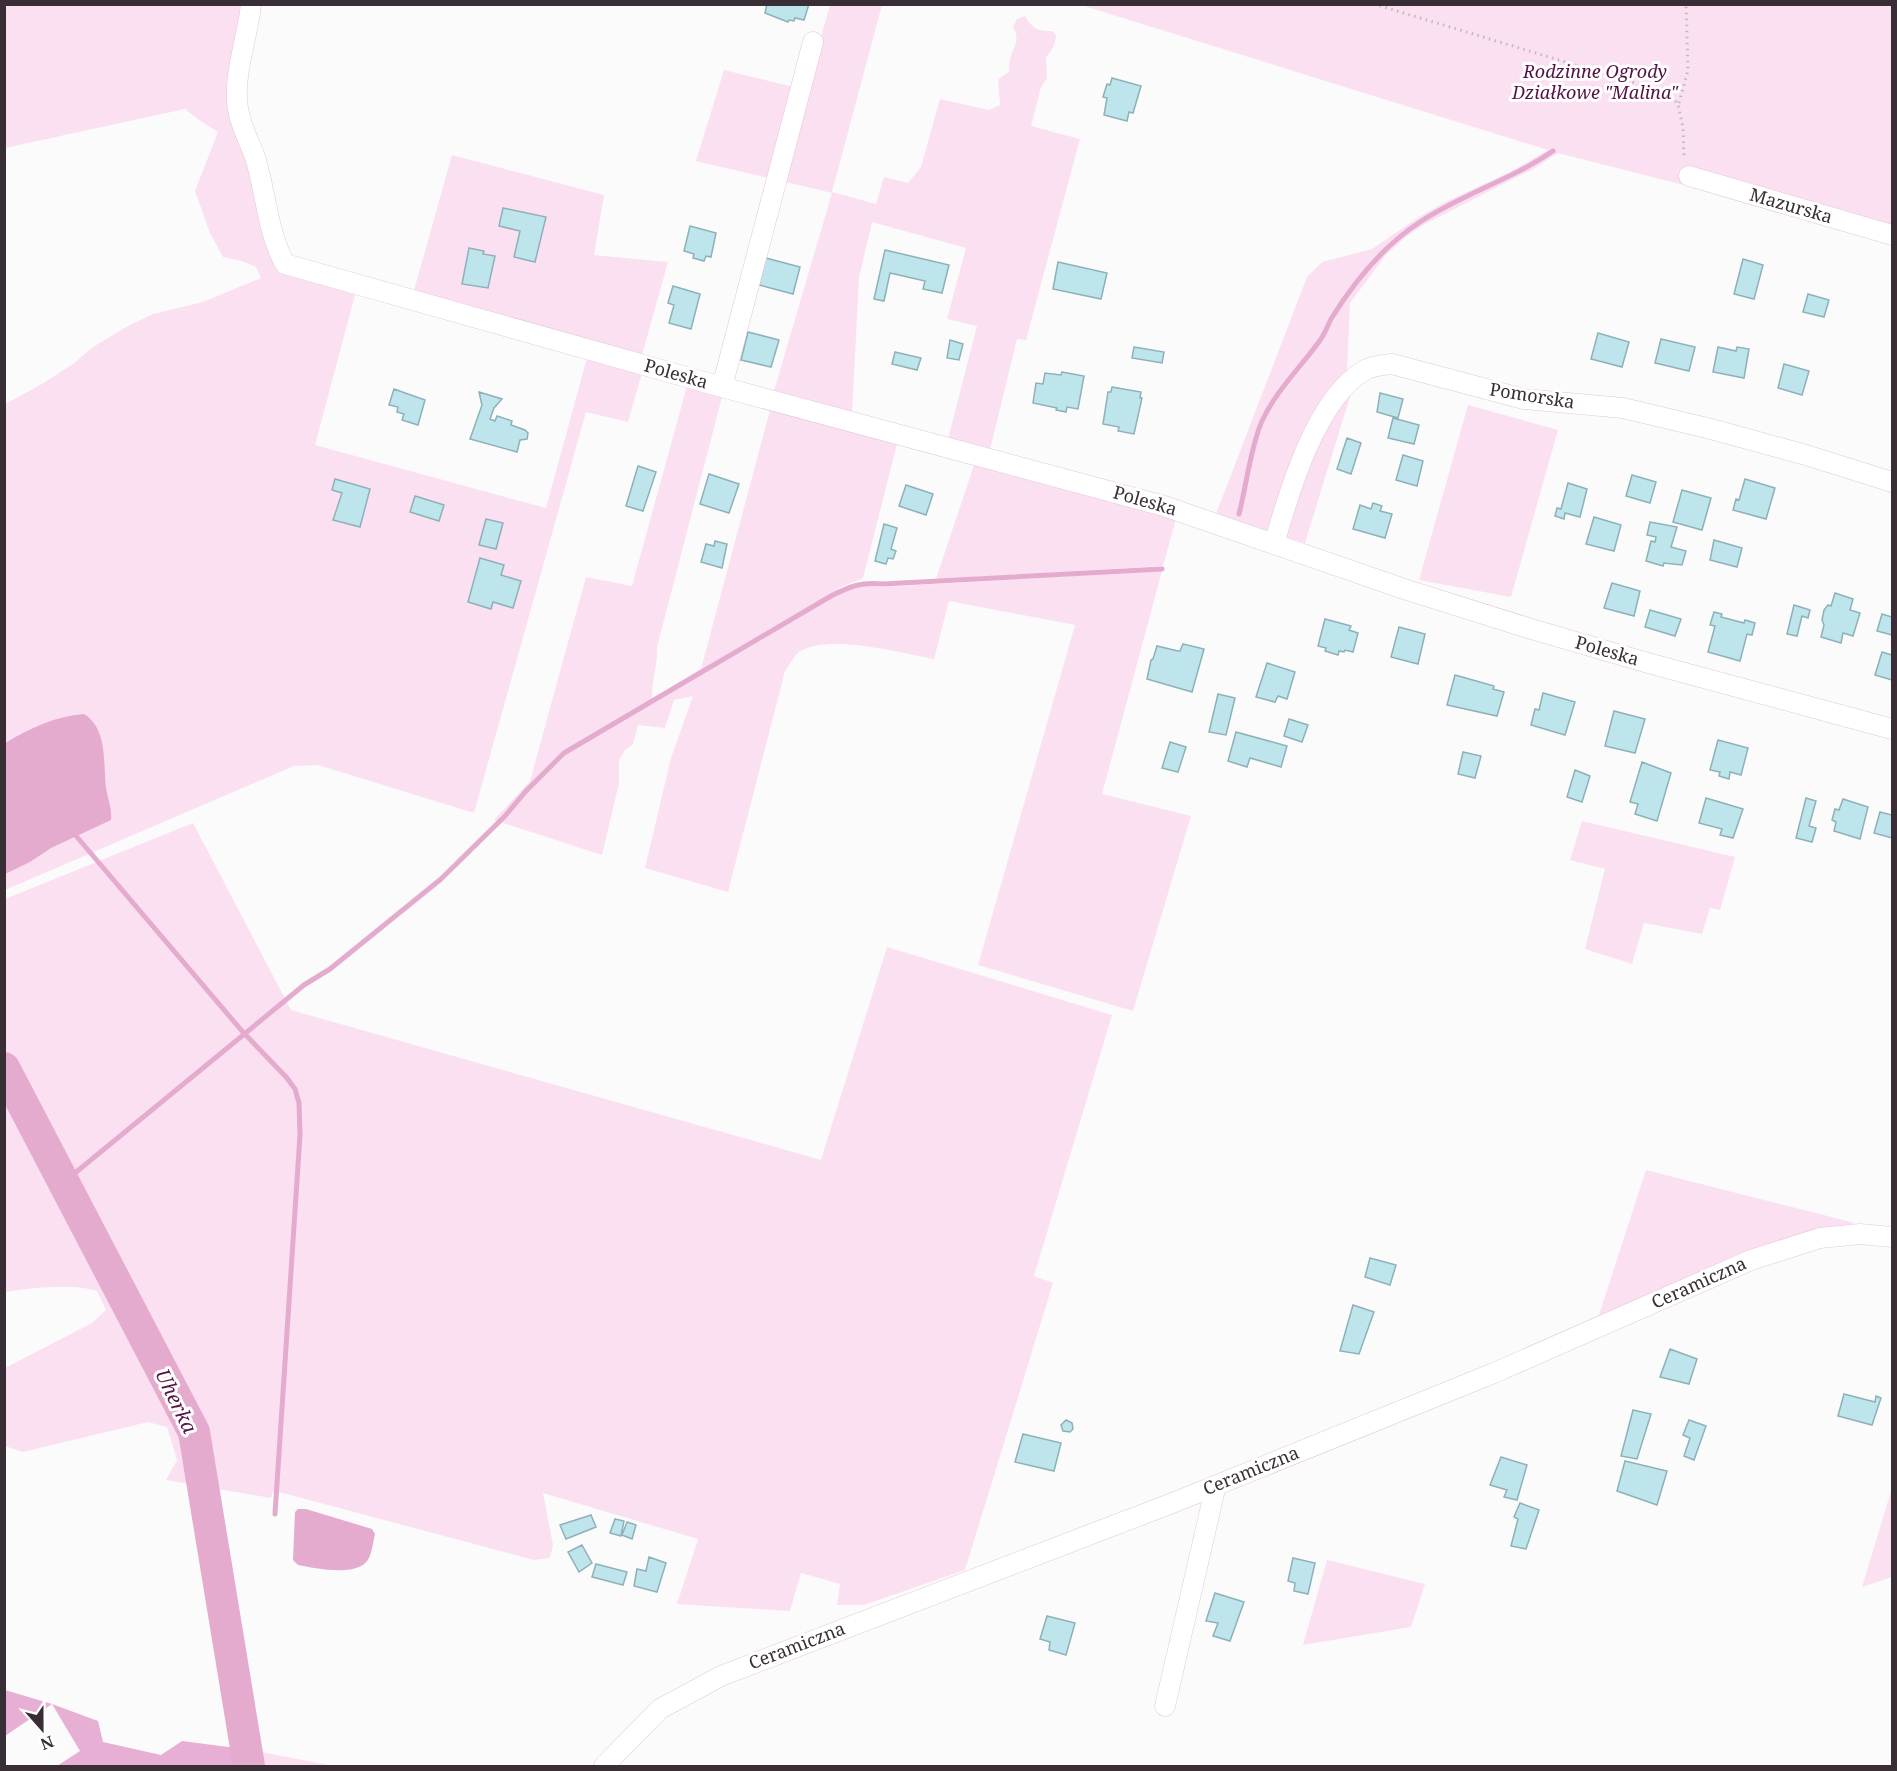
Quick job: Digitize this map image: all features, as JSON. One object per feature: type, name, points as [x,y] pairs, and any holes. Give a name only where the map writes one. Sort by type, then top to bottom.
[{"type":"street","name":"Poleska","points":[[251,4],[237,98],[242,124],[255,159],[276,248],[285,264],[722,387],[1164,506],[1407,590],[1528,628],[1893,729]]},
{"type":"street","points":[[722,387],[813,42]]},
{"type":"street","name":"Mazurska","points":[[1689,176],[1893,235]]},
{"type":"street","name":"Pomorska","points":[[1274,544],[1299,466],[1326,413],[1353,378],[1379,365],[1392,364],[1524,399],[1623,408],[1721,431],[1893,482]]},
{"type":"street","name":"Ceramiczna","points":[[604,1767],[660,1709],[721,1676],[1216,1485],[1494,1373],[1751,1260],[1820,1238],[1860,1234],[1893,1237]]},
{"type":"street","points":[[1166,1706],[1216,1485]]},
{"type":"path","points":[[1374,4],[1668,93],[1678,104]]},
{"type":"path","points":[[1686,4],[1688,70],[1678,104],[1683,128],[1685,163],[1689,176]]},
{"type":"green space","points":[[4,5],[246,5],[235,73],[283,269],[355,295],[315,445],[546,508],[587,358],[642,373],[628,422],[586,412],[474,813],[318,765],[294,766],[5,890],[5,404],[42,384],[73,364],[93,347],[128,326],[153,314],[203,302],[261,278],[256,267],[223,257],[210,233],[195,191],[218,132],[185,109],[5,148]]},
{"type":"green space","points":[[830,5],[882,5],[832,192],[876,204],[884,177],[908,183],[921,167],[940,99],[989,110],[1000,105],[998,79],[1009,72],[1010,58],[1016,39],[1013,27],[1017,19],[1025,16],[1036,28],[1052,31],[1056,35],[1053,47],[1046,57],[1047,78],[1041,87],[1031,126],[1080,139],[1026,340],[1017,339],[990,450],[948,439],[977,326],[947,319],[966,248],[872,222],[859,278],[852,413],[774,391],[832,193],[696,161],[724,70],[806,90]]},
{"type":"green space","name":"Rodzinne Ogrody Działkowe \"Malina\"","points":[[1081,5],[1892,5],[1892,238],[1558,153],[1535,168],[1425,224],[1406,237],[1386,255],[1350,303],[1347,371],[1357,374],[1305,543],[1216,514],[1307,277],[1322,262],[1372,249],[1443,203],[1510,172],[1548,150]]},
{"type":"green space","points":[[452,155],[604,195],[594,255],[668,262],[642,355],[413,294]]},
{"type":"green space","points":[[687,386],[722,397],[657,647],[652,698],[701,669],[770,410],[897,444],[863,578],[834,590],[865,585],[883,587],[1162,571],[1102,794],[1191,816],[1133,1011],[978,965],[1075,625],[949,601],[934,659],[846,644],[827,644],[799,652],[785,671],[728,892],[645,868],[671,758],[693,696],[674,700],[665,728],[638,725],[633,744],[625,750],[619,760],[619,783],[602,855],[494,820],[530,781],[586,577],[632,586]]},
{"type":"green space","points":[[1468,405],[1558,430],[1511,597],[1419,580]]},
{"type":"green space","points":[[974,465],[1176,519],[1163,566],[936,579]]},
{"type":"green space","points":[[1582,821],[1735,857],[1720,910],[1710,908],[1702,934],[1644,923],[1632,964],[1585,949],[1605,869],[1570,860]]},
{"type":"green space","points":[[193,823],[291,1010],[821,1160],[887,947],[1112,1015],[1034,1276],[1053,1283],[965,1570],[864,1605],[837,1605],[840,1584],[801,1573],[790,1611],[677,1604],[698,1539],[543,1493],[553,1545],[550,1558],[534,1560],[283,1493],[273,1492],[271,1498],[166,1480],[177,1460],[167,1427],[148,1422],[23,1452],[5,1446],[5,1368],[92,1323],[106,1310],[97,1291],[76,1287],[5,1292],[5,899]]},
{"type":"green space","points":[[1646,1170],[1855,1223],[1806,1233],[1597,1321]]},
{"type":"green space","points":[[1892,1488],[1892,1577],[1862,1587]]},
{"type":"green space","points":[[1327,1560],[1425,1584],[1411,1627],[1303,1645]]},
{"type":"green space","points":[[256,1751],[334,1766],[258,1766]]},
{"type":"shaded area","points":[[84,714],[92,720],[101,737],[111,820],[51,848],[30,862],[5,874],[5,743],[43,724],[63,717]]},
{"type":"shaded area","points":[[298,1509],[306,1509],[372,1529],[375,1534],[367,1561],[361,1566],[344,1570],[298,1565],[293,1560],[295,1512]]},
{"type":"shaded area","points":[[5,1690],[52,1704],[5,1736]]},
{"type":"shaded area","points":[[52,1704],[98,1721],[103,1742],[161,1755],[182,1741],[236,1748],[241,1766],[57,1766],[80,1751]]},
{"type":"building","points":[[767,4],[809,4],[804,20],[795,18],[794,21],[789,20],[788,22],[765,13]]},
{"type":"building","points":[[1112,78],[1141,86],[1133,113],[1129,112],[1127,121],[1104,115],[1107,98],[1103,97],[1107,84],[1110,85]]},
{"type":"building","points":[[503,208],[546,217],[535,262],[514,257],[520,231],[499,226]]},
{"type":"building","points":[[690,226],[716,233],[711,257],[706,256],[704,261],[693,258],[694,254],[684,251]]},
{"type":"building","points":[[469,248],[495,256],[488,288],[462,284]]},
{"type":"building","points":[[885,250],[949,265],[942,293],[923,289],[925,281],[890,273],[884,301],[874,299]]},
{"type":"building","points":[[766,258],[800,267],[793,294],[759,285]]},
{"type":"building","points":[[1743,259],[1763,265],[1754,299],[1734,294]]},
{"type":"building","points":[[1058,262],[1107,273],[1101,299],[1053,289]]},
{"type":"building","points":[[673,286],[700,294],[691,329],[669,323],[674,305],[668,303]]},
{"type":"building","points":[[1808,294],[1829,300],[1824,317],[1803,312]]},
{"type":"building","points":[[748,332],[779,340],[771,367],[741,360]]},
{"type":"building","points":[[1598,333],[1629,342],[1622,367],[1591,359]]},
{"type":"building","points":[[1661,339],[1695,347],[1689,371],[1655,363]]},
{"type":"building","points":[[950,340],[963,344],[959,360],[947,358]]},
{"type":"building","points":[[1134,347],[1164,352],[1162,363],[1132,358]]},
{"type":"building","points":[[1718,347],[1736,351],[1737,347],[1749,349],[1744,378],[1713,372]]},
{"type":"building","points":[[895,352],[921,358],[917,370],[892,364]]},
{"type":"building","points":[[1784,364],[1809,371],[1802,395],[1778,388]]},
{"type":"building","points":[[1062,372],[1084,376],[1078,409],[1067,407],[1066,412],[1033,403],[1036,383],[1043,384],[1045,373],[1061,375]]},
{"type":"building","points":[[1112,387],[1141,392],[1140,398],[1142,398],[1134,434],[1118,431],[1119,427],[1103,424],[1108,392],[1111,392]]},
{"type":"building","points":[[394,389],[425,400],[418,425],[402,420],[404,414],[397,412],[398,407],[389,405]]},
{"type":"building","points":[[479,392],[502,399],[494,408],[490,419],[495,421],[497,416],[512,421],[511,425],[528,433],[527,439],[520,440],[517,452],[470,439],[482,405]]},
{"type":"building","points":[[1380,393],[1403,399],[1398,418],[1377,412]]},
{"type":"building","points":[[1393,418],[1419,425],[1414,444],[1388,438]]},
{"type":"building","points":[[1347,438],[1361,443],[1351,474],[1337,469]]},
{"type":"building","points":[[1403,455],[1423,461],[1417,486],[1396,480]]},
{"type":"building","points":[[638,466],[656,472],[643,511],[626,506]]},
{"type":"building","points":[[709,474],[739,484],[729,513],[700,504]]},
{"type":"building","points":[[1632,475],[1656,482],[1650,503],[1626,496]]},
{"type":"building","points":[[335,479],[370,489],[360,527],[333,520],[342,493],[332,490]]},
{"type":"building","points":[[1745,479],[1775,488],[1766,519],[1733,510],[1736,499],[1739,500]]},
{"type":"building","points":[[1568,483],[1587,489],[1580,517],[1565,513],[1564,519],[1555,516],[1557,508],[1561,509]]},
{"type":"building","points":[[906,485],[933,494],[926,515],[899,506]]},
{"type":"building","points":[[1682,490],[1711,498],[1702,530],[1673,522]]},
{"type":"building","points":[[415,496],[444,505],[439,521],[410,512]]},
{"type":"building","points":[[1373,503],[1382,506],[1380,511],[1392,514],[1385,538],[1353,529],[1360,505],[1371,509]]},
{"type":"building","points":[[1594,517],[1621,525],[1614,551],[1586,544]]},
{"type":"building","points":[[486,519],[503,523],[496,549],[479,545]]},
{"type":"building","points":[[1650,522],[1677,527],[1671,547],[1686,551],[1682,565],[1664,563],[1663,566],[1646,561],[1651,541],[1655,542],[1656,537],[1647,535]]},
{"type":"building","points":[[884,524],[897,528],[891,549],[896,551],[893,559],[888,558],[886,564],[875,561]]},
{"type":"building","points":[[1714,540],[1742,548],[1737,567],[1710,560]]},
{"type":"building","points":[[715,541],[727,544],[722,568],[701,562],[706,544],[714,546]]},
{"type":"building","points":[[480,558],[504,565],[501,575],[521,581],[513,608],[493,602],[491,609],[468,602]]},
{"type":"building","points":[[1612,583],[1640,591],[1634,616],[1604,608]]},
{"type":"building","points":[[1835,593],[1853,599],[1850,610],[1860,613],[1853,636],[1843,633],[1841,643],[1821,637],[1824,610],[1828,605],[1831,606]]},
{"type":"building","points":[[1794,605],[1810,610],[1808,618],[1802,616],[1797,636],[1787,634]]},
{"type":"building","points":[[1650,610],[1681,619],[1675,636],[1645,627]]},
{"type":"building","points":[[1714,612],[1722,614],[1721,617],[1744,623],[1745,620],[1755,623],[1752,635],[1747,634],[1740,661],[1708,652],[1715,626],[1710,625]]},
{"type":"building","points":[[1882,614],[1892,617],[1892,635],[1877,631]]},
{"type":"building","points":[[1325,619],[1351,626],[1349,630],[1358,633],[1353,652],[1339,651],[1338,655],[1318,646]]},
{"type":"building","points":[[1399,627],[1425,634],[1418,664],[1391,657]]},
{"type":"building","points":[[1183,644],[1204,649],[1192,692],[1147,679],[1157,646],[1180,651]]},
{"type":"building","points":[[1882,652],[1892,655],[1892,680],[1875,675]]},
{"type":"building","points":[[1267,663],[1295,672],[1287,699],[1278,696],[1275,702],[1256,697]]},
{"type":"building","points":[[1455,675],[1494,686],[1493,689],[1504,692],[1497,716],[1447,705]]},
{"type":"building","points":[[1543,693],[1575,702],[1565,735],[1531,725],[1535,709],[1539,710]]},
{"type":"building","points":[[1218,694],[1235,698],[1226,735],[1209,732]]},
{"type":"building","points":[[1614,711],[1645,719],[1635,753],[1605,746]]},
{"type":"building","points":[[1289,719],[1308,725],[1302,742],[1284,736]]},
{"type":"building","points":[[1236,732],[1287,746],[1281,767],[1250,758],[1247,767],[1228,761]]},
{"type":"building","points":[[1718,740],[1748,748],[1741,775],[1730,772],[1729,779],[1719,776],[1720,772],[1710,770]]},
{"type":"building","points":[[1170,742],[1186,747],[1178,772],[1162,768]]},
{"type":"building","points":[[1463,752],[1481,756],[1475,778],[1458,774]]},
{"type":"building","points":[[1642,762],[1671,773],[1657,821],[1635,814],[1638,804],[1630,802]]},
{"type":"building","points":[[1575,770],[1590,776],[1582,802],[1567,797]]},
{"type":"building","points":[[1706,798],[1743,809],[1733,838],[1720,835],[1722,829],[1699,823]]},
{"type":"building","points":[[1806,798],[1816,801],[1809,826],[1816,828],[1812,842],[1796,838]]},
{"type":"building","points":[[1843,799],[1868,807],[1860,839],[1834,831],[1836,822],[1832,820],[1835,809],[1839,810]]},
{"type":"building","points":[[1880,812],[1892,815],[1892,838],[1874,833]]},
{"type":"building","points":[[1370,1258],[1396,1265],[1390,1285],[1365,1277]]},
{"type":"building","points":[[1353,1305],[1374,1312],[1359,1354],[1340,1351]]},
{"type":"building","points":[[1670,1349],[1697,1359],[1689,1384],[1660,1377]]},
{"type":"building","points":[[1844,1394],[1875,1402],[1876,1396],[1881,1398],[1872,1425],[1838,1416]]},
{"type":"building","points":[[1633,1410],[1651,1414],[1637,1459],[1621,1456]]},
{"type":"building","points":[[1066,1420],[1072,1423],[1073,1429],[1070,1432],[1063,1431],[1061,1425]]},
{"type":"building","points":[[1689,1420],[1706,1426],[1694,1460],[1684,1456],[1690,1438],[1683,1435]]},
{"type":"building","points":[[1023,1434],[1061,1443],[1054,1471],[1015,1462]]},
{"type":"building","points":[[1501,1457],[1527,1465],[1517,1500],[1504,1497],[1507,1490],[1490,1485]]},
{"type":"building","points":[[1625,1461],[1667,1471],[1657,1505],[1617,1491]]},
{"type":"building","points":[[1520,1503],[1539,1510],[1526,1549],[1511,1546],[1518,1519],[1514,1517]]},
{"type":"building","points":[[591,1515],[596,1527],[566,1539],[560,1525]]},
{"type":"building","points":[[615,1519],[624,1521],[621,1536],[610,1533]]},
{"type":"building","points":[[627,1522],[636,1525],[632,1539],[622,1535]]},
{"type":"building","points":[[582,1545],[592,1563],[579,1572],[568,1552]]},
{"type":"building","points":[[649,1557],[666,1563],[657,1592],[634,1586],[637,1569],[646,1571]]},
{"type":"building","points":[[1293,1558],[1315,1563],[1308,1594],[1294,1591],[1295,1583],[1288,1581]]},
{"type":"building","points":[[596,1564],[627,1572],[623,1585],[592,1577]]},
{"type":"building","points":[[1215,1593],[1244,1602],[1230,1641],[1213,1636],[1218,1623],[1206,1621]]},
{"type":"building","points":[[1047,1616],[1075,1623],[1066,1655],[1049,1650],[1050,1642],[1040,1639]]},
{"type":"waterway","points":[[1239,514],[1262,421],[1281,390],[1320,340],[1340,305],[1370,266],[1394,242],[1420,222],[1553,151]]},
{"type":"waterway","points":[[64,1182],[304,985],[330,969],[441,879],[564,753],[831,596],[862,584],[1162,569]]},
{"type":"waterway","points":[[77,837],[242,1031],[295,1089],[299,1103],[300,1135],[275,1514]]},
{"type":"waterway","name":"Uherka","points":[[4,1068],[194,1432],[249,1766]]}]
